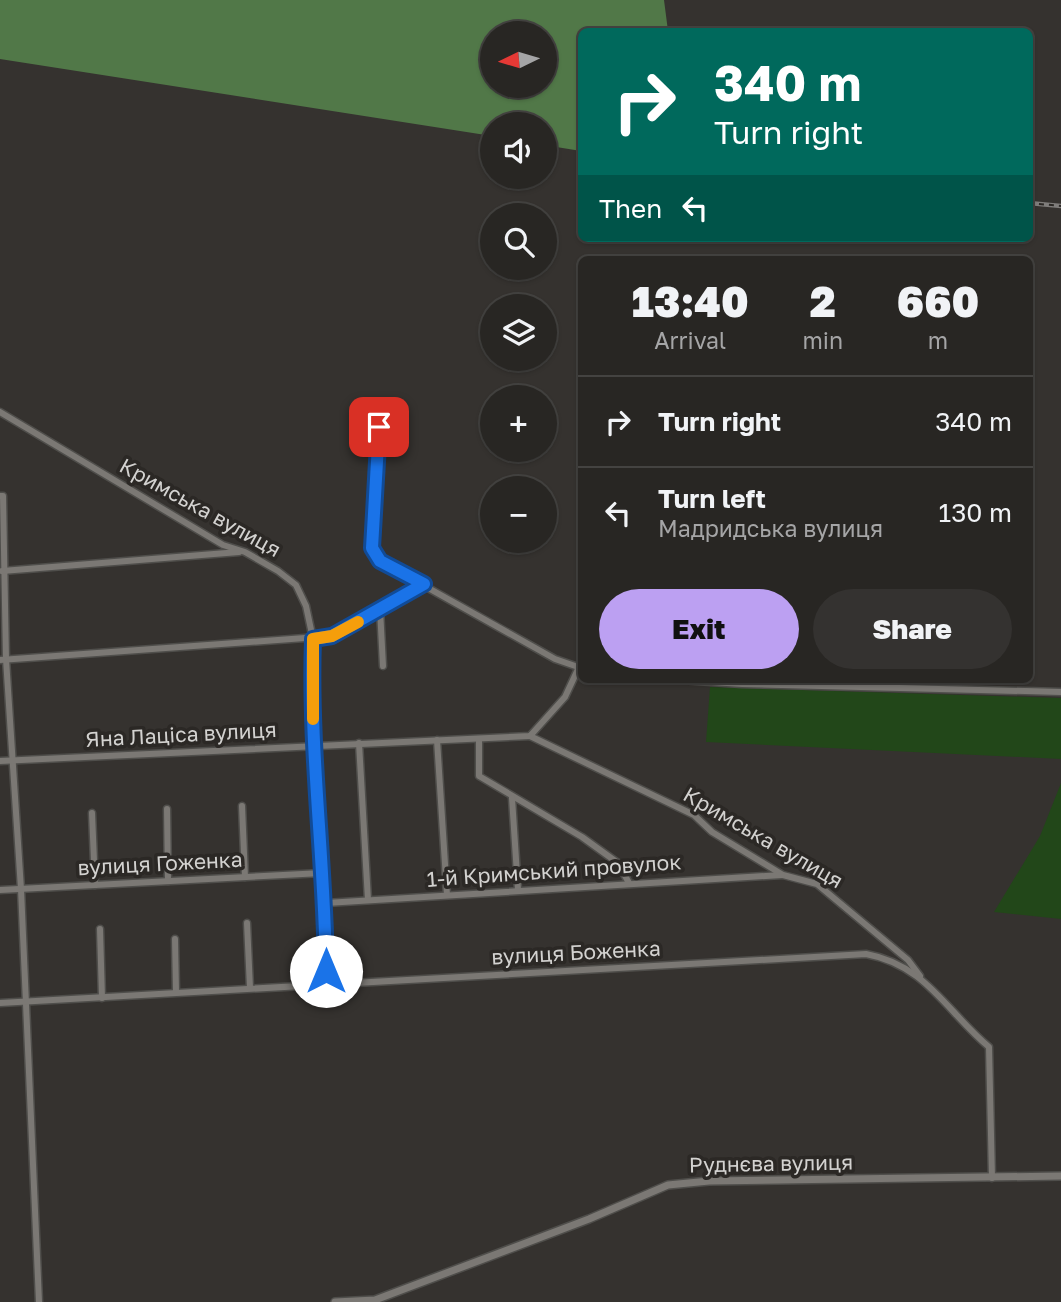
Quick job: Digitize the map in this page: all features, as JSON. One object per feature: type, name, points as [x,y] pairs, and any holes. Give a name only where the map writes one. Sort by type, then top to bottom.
[{"type":"street","name":"Кримська вулиця","points":[[0,412],[223,545],[262,560],[296,585],[306,606],[313,639],[311,691],[326,903],[326,985]]},
{"type":"street","points":[[379,427],[372,548],[380,561],[555,659],[578,667]]},
{"type":"street","points":[[1,496],[3,660],[21,889],[39,1302]]},
{"type":"street","points":[[2,571],[245,552]]},
{"type":"street","points":[[3,660],[332,636],[424,584]]},
{"type":"street","points":[[380,609],[383,666]]},
{"type":"street","points":[[530,736],[565,697],[578,672]]},
{"type":"street","points":[[727,683],[1061,692]]},
{"type":"street","name":"Кримська вулиця","points":[[530,736],[694,815],[712,832],[783,875],[817,884],[908,960],[922,978]]},
{"type":"street","name":"Яна Лаціса вулиця","points":[[0,761],[530,736]]},
{"type":"street","points":[[479,738],[479,776],[512,798],[582,837],[618,863],[629,883]]},
{"type":"street","points":[[437,740],[447,895]]},
{"type":"street","points":[[359,743],[368,900]]},
{"type":"street","points":[[512,798],[518,890]]},
{"type":"street","points":[[242,806],[245,877]]},
{"type":"street","points":[[167,809],[168,881]]},
{"type":"street","points":[[92,813],[95,885]]},
{"type":"street","name":"вулиця Гоженка","points":[[0,890],[322,873]]},
{"type":"street","name":"1-й Кримський провулок","points":[[326,903],[783,875]]},
{"type":"street","points":[[247,923],[250,988]]},
{"type":"street","points":[[100,929],[102,998]]},
{"type":"street","points":[[174,939],[176,992]]},
{"type":"street","name":"вулиця Боженка","points":[[0,1003],[866,954],[886,958],[922,978],[989,1047],[992,1178]]},
{"type":"street","name":"Руднєва вулиця","points":[[335,1302],[375,1300],[589,1219],[668,1185],[709,1181],[1061,1175]]},
{"type":"green space","points":[[0,0],[664,0],[668,28],[578,28],[578,151],[557,147],[557,112],[480,112],[480,134],[0,59]]},
{"type":"green space","points":[[710,687],[1061,698],[1061,759],[706,742]]},
{"type":"green space","points":[[1061,783],[1061,919],[994,912],[1040,836]]},
{"type":"railway","points":[[1033,203],[1061,206]]},
{"type":"slow traffic","points":[[313,719],[313,639],[332,636],[358,622]]},
{"type":"route","points":[[326,971],[326,903],[311,691],[313,639],[332,636],[424,584],[380,561],[372,548],[379,427]]}]
